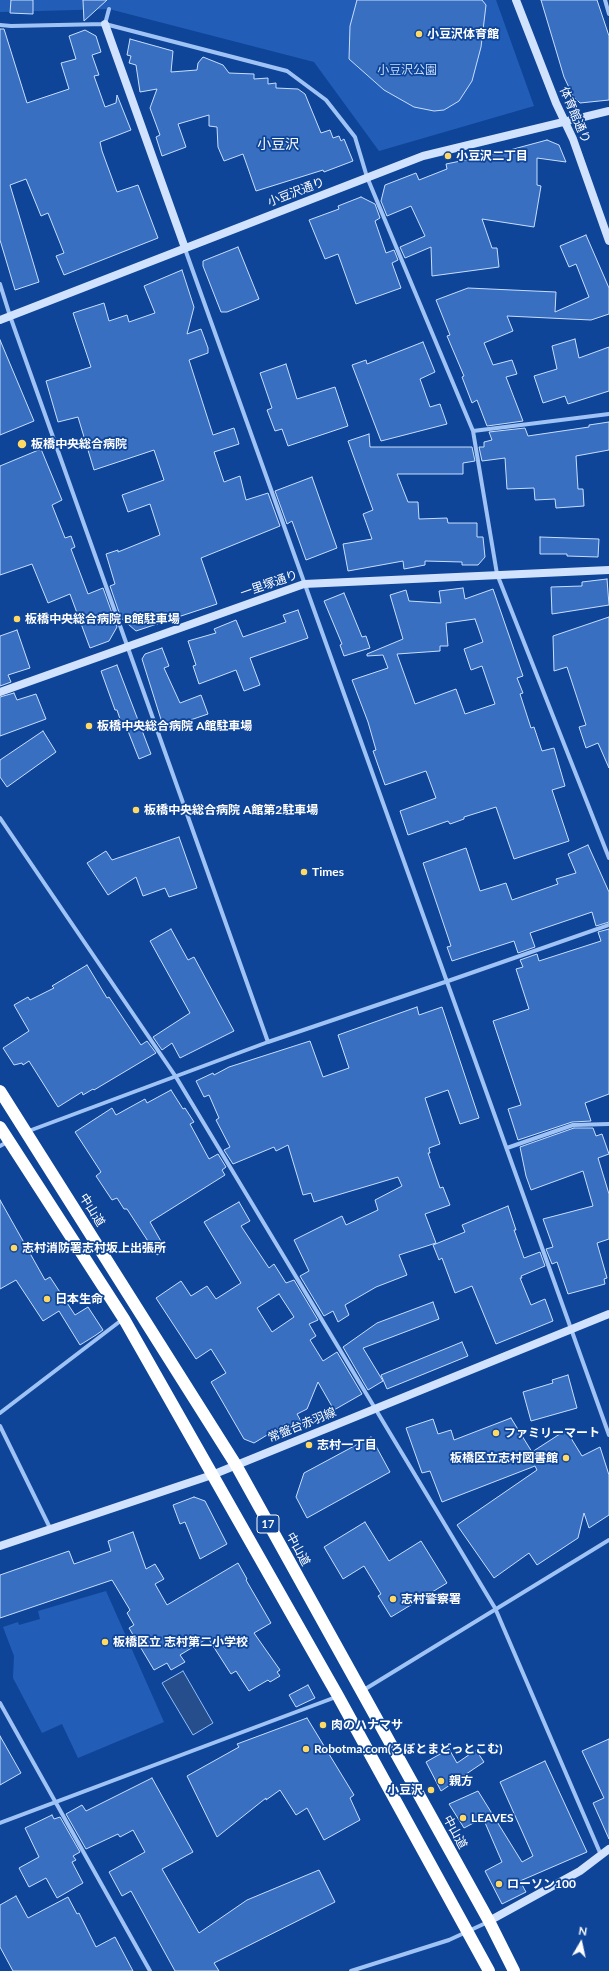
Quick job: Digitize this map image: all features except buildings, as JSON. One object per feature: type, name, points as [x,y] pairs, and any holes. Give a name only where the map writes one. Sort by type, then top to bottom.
[{"type":"highway","name":"中山道","points":[[0,1091],[236,1465],[489,1921],[514,1971]]},
{"type":"highway","name":"17","points":[[0,1127],[4,1143],[124,1319],[338,1696],[469,1931],[489,1971]]},
{"type":"street","name":"体育館通り","points":[[516,0],[556,103],[565,122],[609,241]]},
{"type":"street","points":[[605,0],[609,14]]},
{"type":"street","points":[[108,9],[105,24],[609,1435]]},
{"type":"street","points":[[0,25],[105,24],[287,71],[326,100],[355,136],[367,177],[473,431],[497,574],[609,858]]},
{"type":"street","name":"小豆沢通り","points":[[0,320],[423,156],[609,111]]},
{"type":"street","points":[[0,284],[10,316],[268,1042]]},
{"type":"street","points":[[473,431],[609,414]]},
{"type":"street","name":"一里塚通り","points":[[0,692],[304,584],[609,570]]},
{"type":"street","points":[[0,818],[176,1077],[495,1608],[601,1855]]},
{"type":"street","points":[[26,1132],[268,1042],[448,982],[609,925]]},
{"type":"street","points":[[507,1148],[573,1125],[609,1124]]},
{"type":"street","name":"常盤台赤羽線","points":[[0,1546],[212,1475],[609,1314]]},
{"type":"street","points":[[0,1413],[124,1319]]},
{"type":"street","points":[[0,1426],[51,1530]]},
{"type":"street","points":[[361,1691],[495,1608],[609,1540]]},
{"type":"street","points":[[0,1823],[338,1696]]},
{"type":"street","points":[[0,1703],[150,1971]]},
{"type":"street","points":[[351,1971],[449,1940],[469,1931],[580,1871],[609,1849]]},
{"type":"green space","name":"小豆沢公園","points":[[0,0],[496,0],[534,106],[379,151],[314,62],[109,9],[0,12]]},
{"type":"green space","points":[[106,1591],[164,1722],[78,1758],[62,1724],[42,1733],[13,1678],[14,1656],[3,1627],[18,1622],[19,1625],[40,1619],[38,1611]]},
{"type":"shaded area","points":[[183,1671],[213,1723],[193,1735],[162,1683]]},
{"type":"place","name":"小豆沢体育館","points":[[419,34]]},
{"type":"place","name":"小豆沢二丁目","points":[[448,156]]},
{"type":"place","name":"板橋中央総合病院","points":[[22,444]]},
{"type":"place","name":"板橋中央総合病院 B館駐車場","points":[[17,619]]},
{"type":"place","name":"板橋中央総合病院 A館駐車場","points":[[89,726]]},
{"type":"place","name":"板橋中央総合病院 A館第2駐車場","points":[[136,810]]},
{"type":"place","name":"Times","points":[[304,872]]},
{"type":"place","name":"志村消防署志村坂上出張所","points":[[14,1248]]},
{"type":"place","name":"日本生命","points":[[47,1299]]},
{"type":"place","name":"ファミリーマート","points":[[496,1433]]},
{"type":"place","name":"志村一丁目","points":[[309,1445]]},
{"type":"place","name":"板橋区立志村図書館","points":[[566,1458]]},
{"type":"place","name":"志村警察署","points":[[393,1599]]},
{"type":"place","name":"板橋区立 志村第二小学校","points":[[105,1642]]},
{"type":"place","name":"肉のハナマサ","points":[[323,1725]]},
{"type":"place","name":"Robotma.com(ろぼとまどっとこむ)","points":[[306,1749]]},
{"type":"place","name":"親方","points":[[441,1781]]},
{"type":"place","name":"小豆沢","points":[[431,1790]]},
{"type":"place","name":"LEAVES","points":[[463,1818]]},
{"type":"place","name":"ローソン100","points":[[499,1884]]},
{"type":"district","name":"小豆沢","points":[[278,144]]}]
